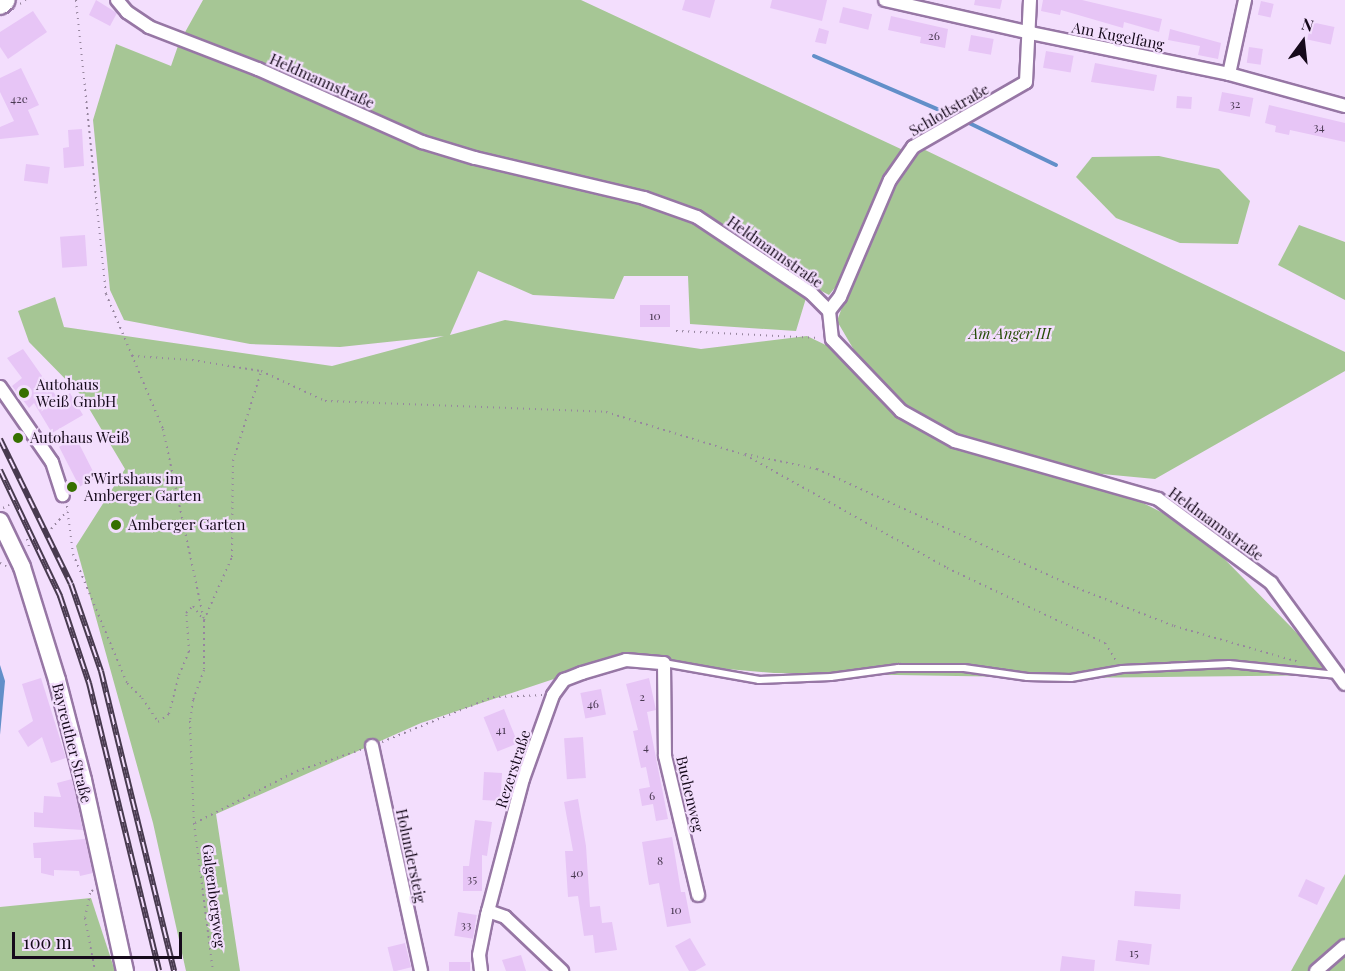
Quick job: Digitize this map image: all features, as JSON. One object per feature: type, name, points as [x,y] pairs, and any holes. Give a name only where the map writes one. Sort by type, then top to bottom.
[{"type":"main road","points":[[0,4],[5,0]]},
{"type":"street","name":"Heldmannstraße","points":[[117,0],[128,12],[149,27],[258,69],[422,142],[475,158],[644,198],[697,217],[811,293],[829,311]]},
{"type":"street","name":"Am Kugelfang","points":[[885,0],[1228,74],[1345,106]]},
{"type":"street","name":"Schlottstraße","points":[[829,311],[840,297],[890,180],[913,147],[955,125],[1026,82],[1030,0]]},
{"type":"street","points":[[1228,74],[1245,0]]},
{"type":"street","points":[[829,311],[832,339]]},
{"type":"street","name":"Heldmannstraße","points":[[832,339],[901,411],[955,441],[1158,500],[1271,583],[1342,680]]},
{"type":"street","points":[[0,387],[52,462],[63,495]]},
{"type":"street","name":"Bayreuther Straße","points":[[1,527],[22,567],[57,680],[125,971]]},
{"type":"street","name":"Rezerstraße","points":[[481,971],[479,955],[488,911],[523,779],[553,695],[564,680],[626,660],[664,663]]},
{"type":"street","name":"Buchenweg","points":[[664,663],[665,756],[698,896]]},
{"type":"street","name":"Holundersteig","points":[[372,746],[421,971]]},
{"type":"street","points":[[488,911],[505,917],[562,971]]},
{"type":"street","points":[[1316,971],[1345,946]]},
{"type":"lane","points":[[664,663],[759,680],[831,677],[898,668],[964,668],[1027,677],[1071,678],[1122,669],[1229,664],[1342,680]]},
{"type":"path","points":[[76,0],[106,294],[163,429],[204,620]]},
{"type":"path","points":[[676,330],[832,339]]},
{"type":"path","points":[[132,356],[192,360],[261,371],[325,401],[606,412],[733,451],[745,455],[947,568],[1105,643],[1122,669]]},
{"type":"path","points":[[204,620],[232,557],[233,461],[261,371]]},
{"type":"path","points":[[733,451],[817,469],[1077,588],[1174,626],[1300,662]]},
{"type":"path","points":[[51,529],[68,510],[73,554],[127,683],[142,698],[158,722],[169,714],[179,675],[189,652],[186,613],[193,606],[204,620]]},
{"type":"path","name":"Galgenbergweg","points":[[204,620],[204,670],[193,700],[190,721],[194,823],[213,971]]},
{"type":"path","points":[[95,971],[85,918],[90,893],[105,880]]},
{"type":"green space","name":"Am Anger III","points":[[203,0],[581,0],[903,150],[889,170],[838,284],[829,295],[810,285],[796,331],[690,324],[688,276],[624,276],[614,299],[533,295],[478,271],[450,335],[505,320],[701,349],[807,336],[861,362],[837,321],[875,219],[921,148],[1345,352],[1345,371],[1155,479],[1081,472],[1195,529],[1338,675],[1071,678],[774,673],[716,668],[629,654],[421,723],[216,814],[240,971],[186,971],[153,823],[76,546],[125,469],[81,395],[29,342],[18,311],[55,297],[64,327],[332,366],[444,336],[340,347],[250,344],[124,320],[110,290],[93,120],[116,44],[171,66],[179,43]]},
{"type":"green space","points":[[1159,156],[1219,169],[1250,201],[1238,244],[1180,243],[1116,218],[1076,177],[1092,157]]},
{"type":"green space","points":[[1299,225],[1345,242],[1345,300],[1278,265]]},
{"type":"green space","points":[[1345,671],[1345,684],[1338,675]]},
{"type":"green space","points":[[1345,874],[1345,971],[1291,971],[1338,886]]},
{"type":"green space","points":[[91,898],[115,971],[0,971],[0,907]]},
{"type":"water","points":[[0,665],[5,681],[0,735]]},
{"type":"building","points":[[96,0],[117,13],[110,26],[89,15]]},
{"type":"building","points":[[685,0],[715,0],[710,18],[682,10]]},
{"type":"building","points":[[772,0],[827,0],[822,21],[770,8]]},
{"type":"building","points":[[975,0],[1002,0],[1000,9],[974,5]]},
{"type":"building","points":[[1043,0],[1082,0],[1162,19],[1159,32],[1124,22],[1123,28],[1061,10],[1060,15],[1041,11]]},
{"type":"building","points":[[1261,1],[1274,4],[1271,18],[1258,15]]},
{"type":"building","points":[[843,7],[872,14],[868,30],[839,23]]},
{"type":"building","points":[[33,11],[47,32],[8,59],[0,47],[0,32]]},
{"type":"building","points":[[891,16],[948,29],[945,48],[920,43],[921,37],[888,30]]},
{"type":"building","points":[[1311,22],[1334,27],[1331,45],[1307,40]]},
{"type":"building","points":[[819,28],[829,31],[826,44],[815,42]]},
{"type":"building","points":[[1170,29],[1221,43],[1218,59],[1198,55],[1200,46],[1168,40]]},
{"type":"building","points":[[971,35],[994,39],[991,55],[968,51]]},
{"type":"building","points":[[1249,47],[1263,49],[1261,65],[1247,63]]},
{"type":"building","points":[[1046,51],[1074,56],[1071,73],[1043,68]]},
{"type":"building","points":[[1095,63],[1157,75],[1154,91],[1091,82]]},
{"type":"building","points":[[21,68],[39,105],[28,110],[39,135],[0,139],[0,127],[14,121],[0,92],[0,78]]},
{"type":"building","points":[[1222,92],[1253,98],[1250,117],[1218,111]]},
{"type":"building","points":[[1177,96],[1192,97],[1191,109],[1176,108]]},
{"type":"building","points":[[1269,105],[1345,123],[1345,142],[1290,130],[1289,135],[1275,132],[1276,126],[1265,123]]},
{"type":"building","points":[[82,129],[84,166],[64,168],[63,148],[69,147],[68,130]]},
{"type":"building","points":[[26,164],[50,167],[48,184],[24,181]]},
{"type":"building","points":[[85,235],[87,266],[62,268],[60,237]]},
{"type":"building","points":[[640,305],[670,305],[670,327],[640,327]]},
{"type":"building","points":[[23,349],[59,400],[70,393],[83,415],[52,433],[34,403],[29,408],[12,386],[22,378],[7,358]]},
{"type":"building","points":[[76,438],[96,478],[80,487],[59,447]]},
{"type":"building","points":[[41,678],[66,758],[51,763],[42,737],[28,747],[18,731],[33,721],[22,684]]},
{"type":"building","points":[[649,678],[656,710],[647,712],[668,819],[656,821],[653,804],[642,806],[639,789],[650,787],[646,767],[641,768],[633,731],[638,730],[626,684]]},
{"type":"building","points":[[601,689],[606,715],[585,719],[580,693]]},
{"type":"building","points":[[504,709],[518,743],[497,752],[484,717]]},
{"type":"building","points":[[583,737],[586,778],[567,779],[564,738]]},
{"type":"building","points":[[484,772],[502,773],[501,801],[483,800]]},
{"type":"building","points":[[72,779],[83,830],[34,827],[34,812],[43,813],[44,796],[61,797],[57,783]]},
{"type":"building","points":[[578,799],[586,846],[590,907],[600,906],[602,923],[612,922],[617,950],[595,953],[593,935],[584,936],[578,896],[568,897],[565,851],[573,851],[564,802]]},
{"type":"building","points":[[475,820],[492,822],[487,856],[482,855],[482,891],[463,891],[463,866],[469,866]]},
{"type":"building","points":[[672,837],[681,892],[685,892],[691,923],[667,927],[659,883],[649,885],[642,842]]},
{"type":"building","points":[[85,839],[93,873],[80,876],[79,871],[54,870],[54,876],[41,873],[41,858],[34,858],[33,843]]},
{"type":"building","points":[[1306,879],[1325,888],[1317,905],[1298,896]]},
{"type":"building","points":[[1135,891],[1181,894],[1180,909],[1134,906]]},
{"type":"building","points":[[458,912],[477,915],[473,939],[454,936]]},
{"type":"building","points":[[690,938],[706,965],[695,971],[689,971],[675,946]]},
{"type":"building","points":[[1118,940],[1152,944],[1149,965],[1115,961]]},
{"type":"building","points":[[405,943],[411,967],[393,971],[388,947]]},
{"type":"building","points":[[521,955],[526,971],[506,971],[502,960]]},
{"type":"building","points":[[1062,956],[1095,960],[1094,971],[1060,971]]},
{"type":"building","points":[[449,962],[470,962],[470,971],[449,971]]},
{"type":"waterway","points":[[814,56],[958,118]]},
{"type":"waterway","points":[[965,121],[1056,165]]},
{"type":"railway","points":[[0,439],[71,584],[101,671],[174,971]]},
{"type":"railway","points":[[0,470],[60,596],[89,683],[159,971]]},
{"type":"place","name":"Autohaus Weiß GmbH","points":[[24,393]]},
{"type":"place","name":"Autohaus Weiß","points":[[18,438]]},
{"type":"place","name":"s'Wirtshaus im Amberger Garten","points":[[72,487]]},
{"type":"place","name":"Amberger Garten","points":[[116,525]]}]
